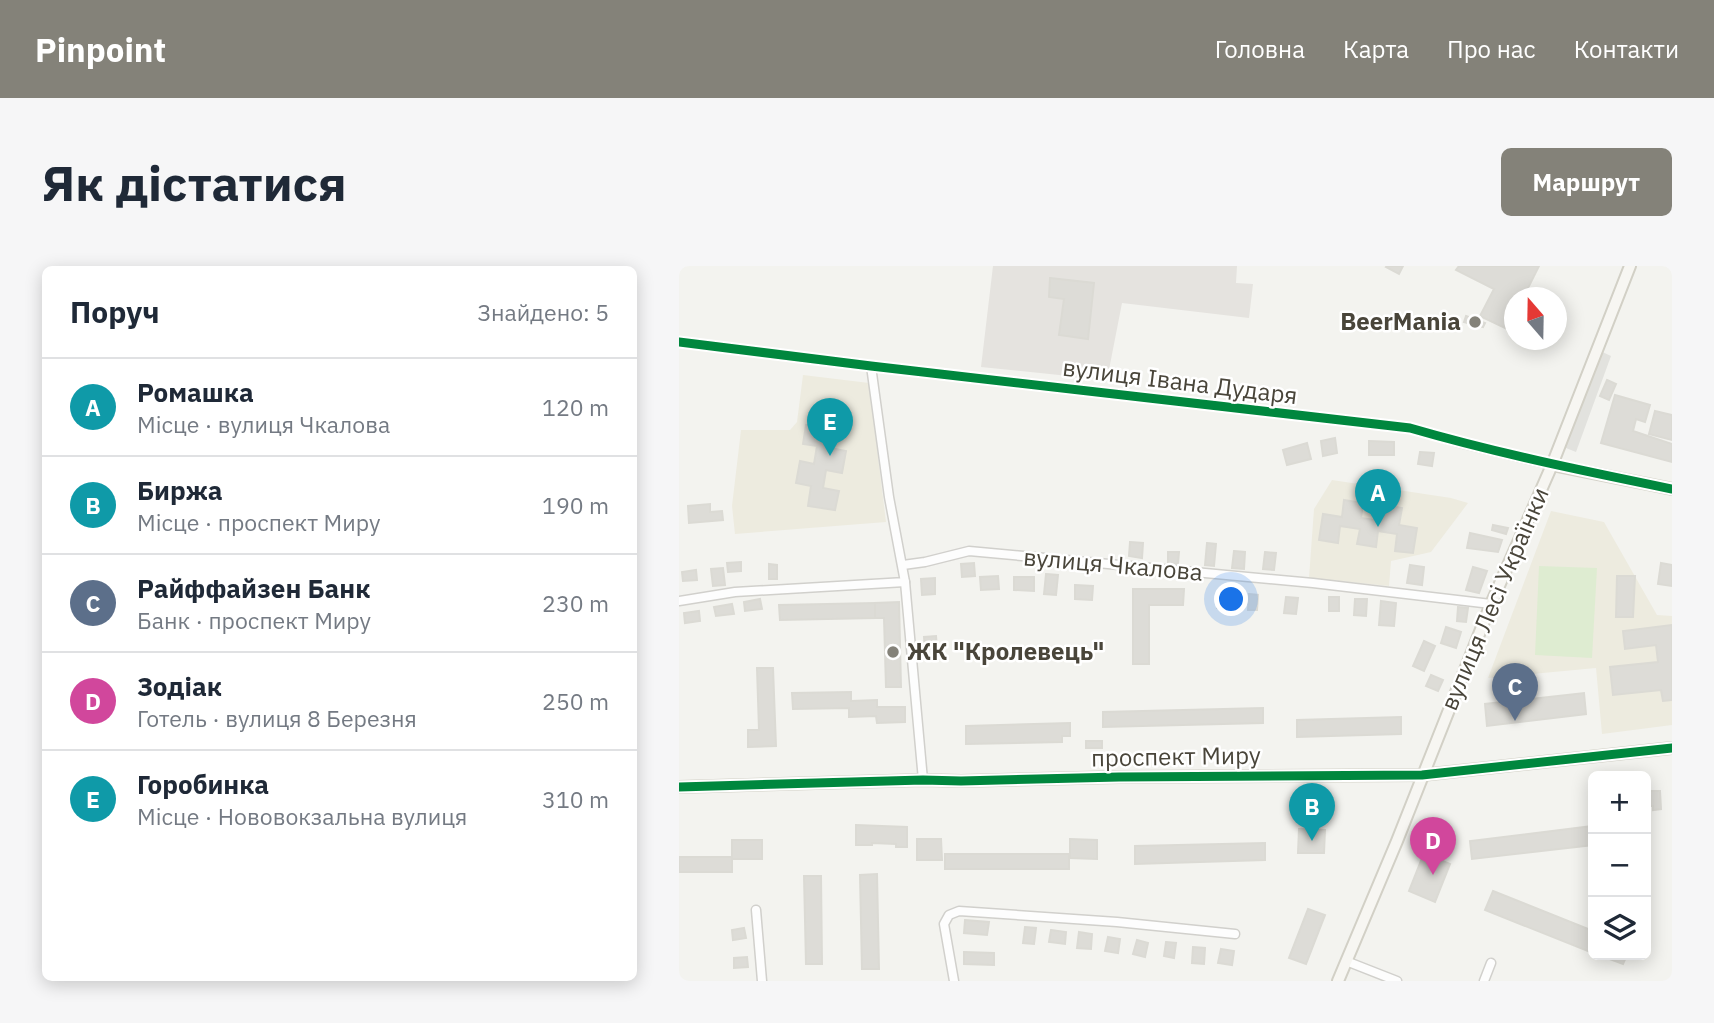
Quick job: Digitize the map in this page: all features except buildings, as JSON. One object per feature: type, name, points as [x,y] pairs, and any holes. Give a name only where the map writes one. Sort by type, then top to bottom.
[{"type":"street","name":"вулиця Лесі Українки","points":[[1338,981],[1491,604],[1552,465],[1630,266]]},
{"type":"street","name":"вулиця Івана Дударя","points":[[679,342],[1410,428],[1552,465],[1672,489]]},
{"type":"street","points":[[871,366],[889,497],[903,565],[923,780]]},
{"type":"street","name":"вулиця Чкалова","points":[[903,565],[969,551],[1313,583],[1491,604]]},
{"type":"street","points":[[679,601],[735,592],[905,582]]},
{"type":"street","name":"проспект Миру","points":[[679,787],[1119,776],[1422,775],[1672,748]]},
{"type":"street","points":[[756,911],[762,981]]},
{"type":"street","points":[[954,981],[944,924],[949,915],[958,911],[1117,922],[1235,934]]},
{"type":"street","points":[[1346,961],[1397,981]]},
{"type":"street","points":[[1484,981],[1491,963]]},
{"type":"shaded area","points":[[993,266],[1237,266],[1236,283],[1253,284],[1249,318],[1122,303],[1107,380],[981,367]]},
{"type":"shaded area","points":[[1598,350],[1611,356],[1576,452],[1561,446]]},
{"type":"shaded area","points":[[803,375],[869,383],[886,522],[735,534],[732,506],[741,430],[790,430],[797,422]]},
{"type":"shaded area","points":[[1332,480],[1468,503],[1431,552],[1391,561],[1389,586],[1309,578],[1314,509]]},
{"type":"shaded area","points":[[1551,511],[1604,522],[1657,615],[1672,616],[1672,725],[1602,734],[1596,668],[1488,678]]},
{"type":"green space","points":[[1539,566],[1597,568],[1592,658],[1535,655]]},
{"type":"cycle path","points":[[679,342],[1410,428],[1507,454],[1672,489]]},
{"type":"cycle path","points":[[679,787],[923,780],[1422,775],[1672,748]]},
{"type":"place","name":"BeerMania","points":[[1475,322]]},
{"type":"place","name":"Горобинка","points":[[830,456]]},
{"type":"place","name":"Ромашка","points":[[1378,527]]},
{"type":"place","name":"ЖК \"Кролевець\"","points":[[893,652]]},
{"type":"place","name":"Райффайзен Банк","points":[[1515,721]]},
{"type":"place","name":"Биржа","points":[[1312,841]]},
{"type":"place","name":"Зодіак","points":[[1433,875]]}]
